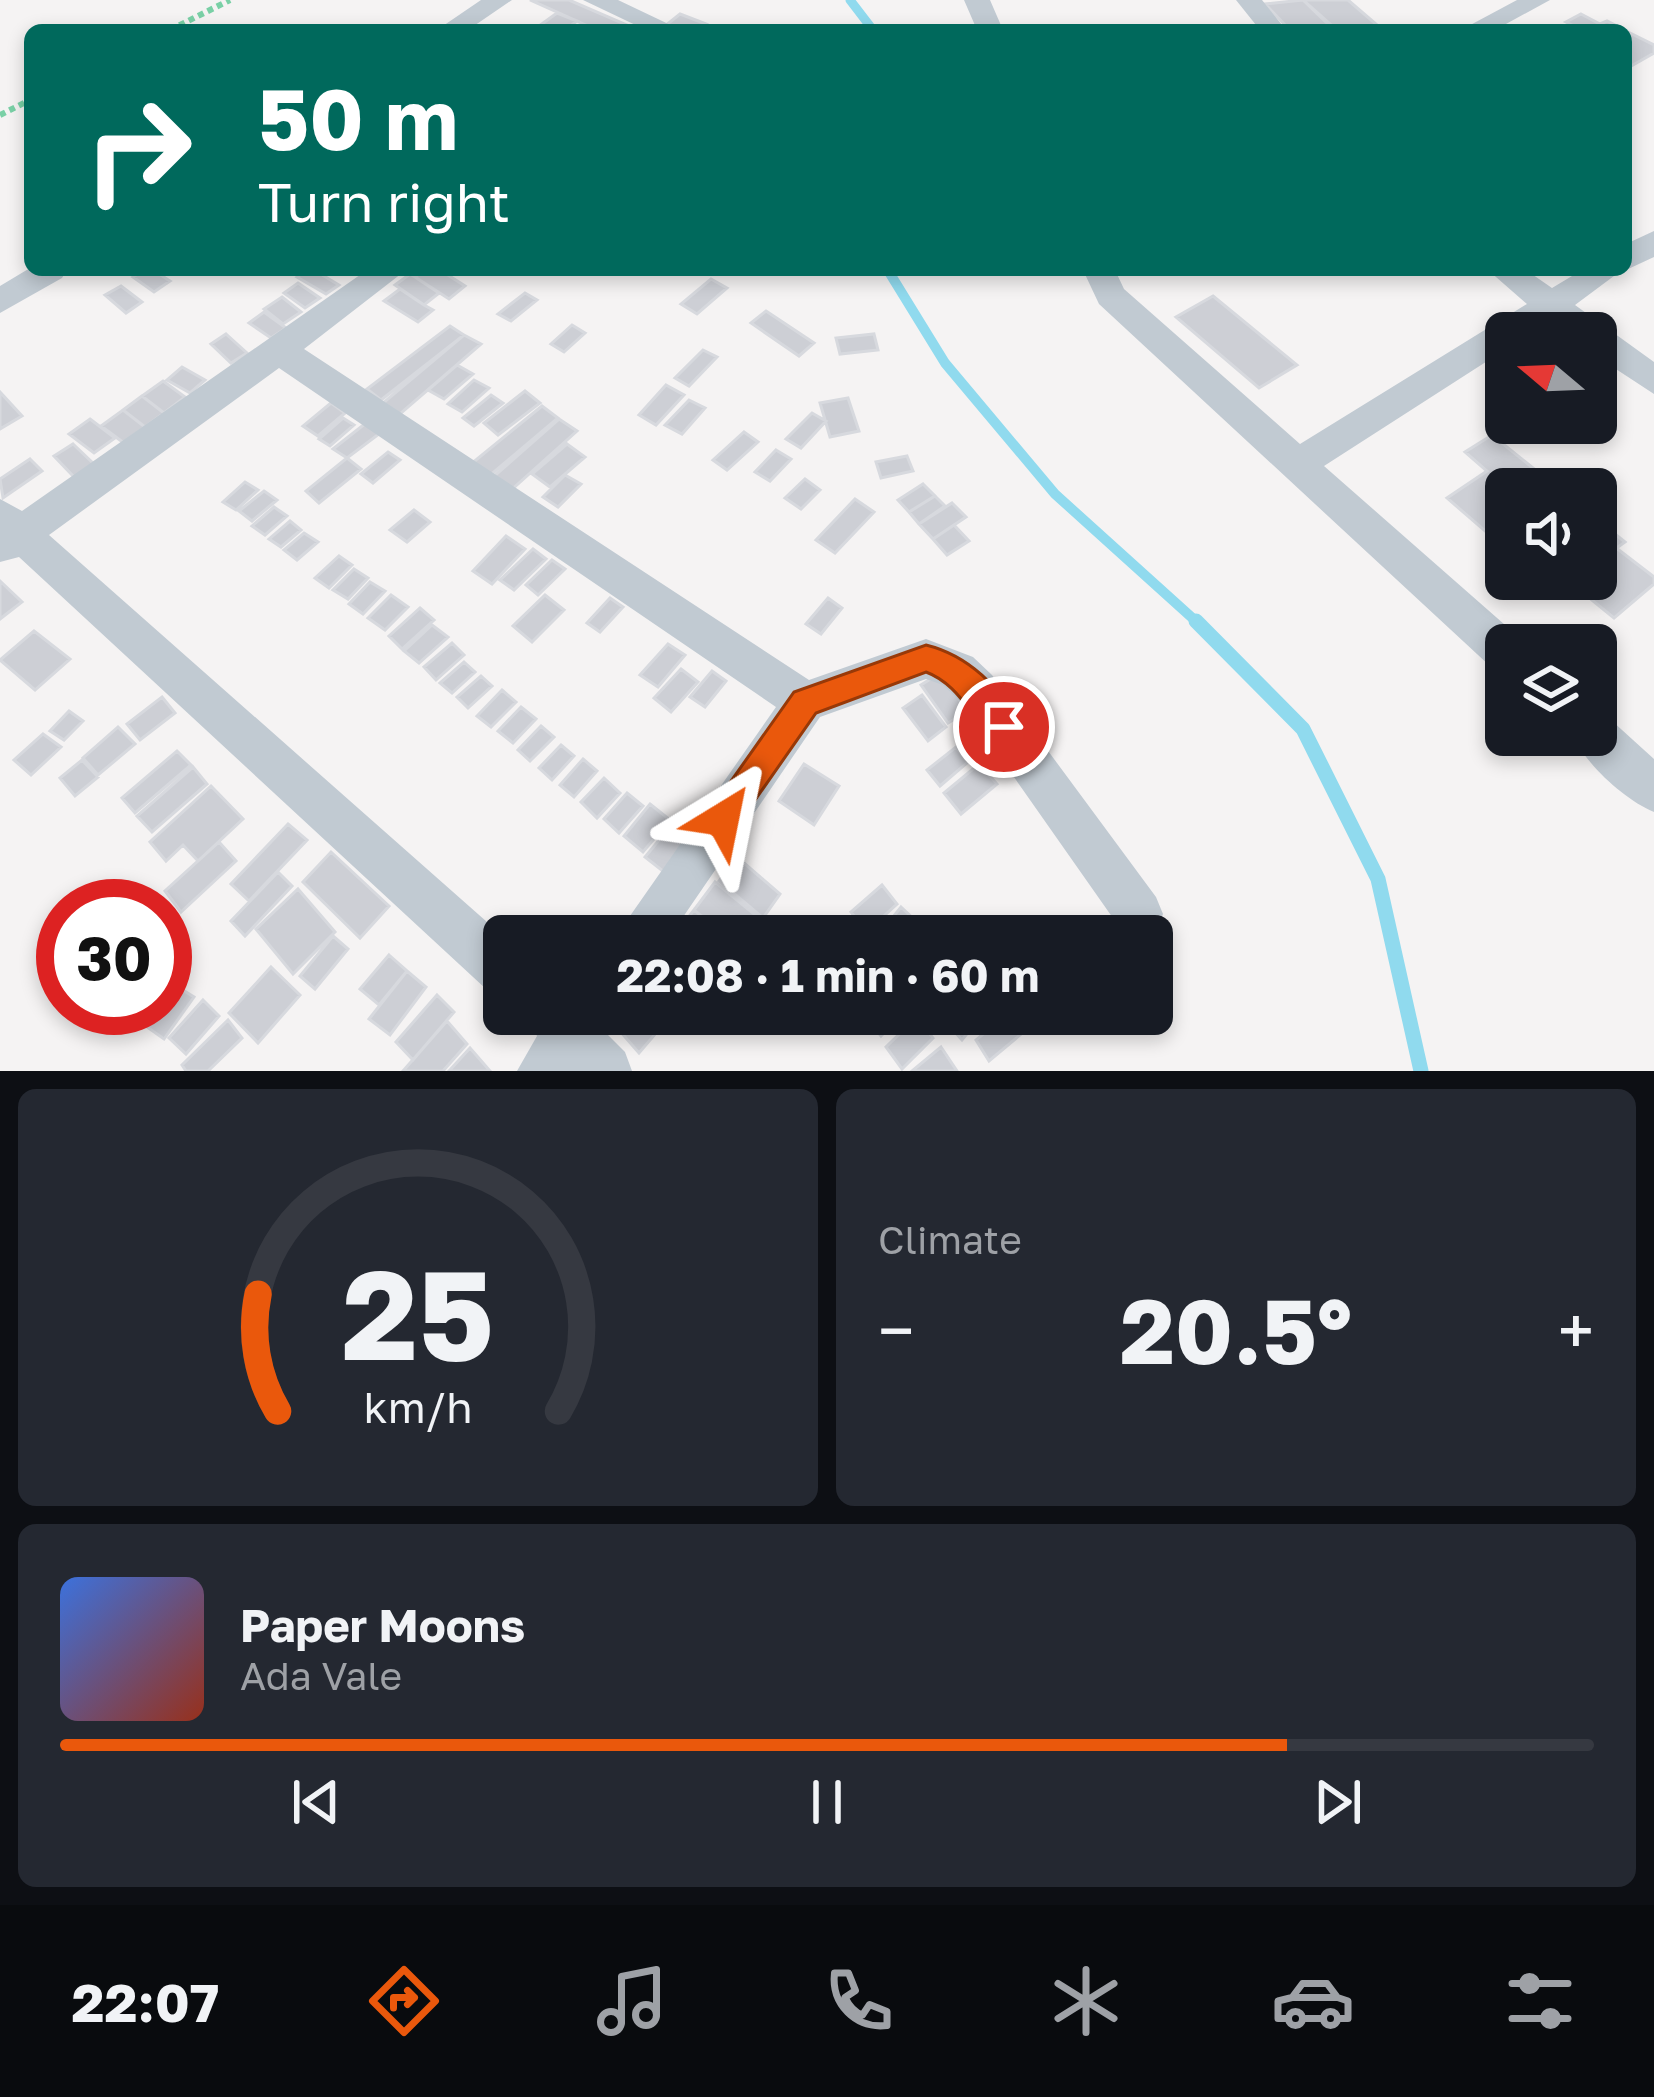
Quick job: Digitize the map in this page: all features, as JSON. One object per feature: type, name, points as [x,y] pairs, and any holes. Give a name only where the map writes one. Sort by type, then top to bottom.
[{"type":"street","points":[[460,24],[500,0]]},
{"type":"street","points":[[596,0],[654,24]]},
{"type":"street","points":[[1249,0],[1268,24]]},
{"type":"street","points":[[1487,24],[1538,0]]},
{"type":"street","points":[[0,301],[41,276]]},
{"type":"street","points":[[382,276],[280,351],[7,532],[483,952]]},
{"type":"street","points":[[1102,276],[1111,296],[1485,634]]},
{"type":"street","points":[[1512,276],[1561,312]]},
{"type":"street","points":[[1299,463],[1596,276]]},
{"type":"street","points":[[280,351],[805,702]]},
{"type":"street","points":[[1617,354],[1654,381]]},
{"type":"street","points":[[656,915],[805,702],[926,659],[958,671],[977,689],[1138,914]]},
{"type":"street","points":[[1617,755],[1654,789]]},
{"type":"path","points":[[182,24],[230,0]]},
{"type":"building","points":[[530,0],[569,0],[625,24],[584,24]]},
{"type":"building","points":[[1303,0],[1328,24],[1284,24],[1265,4]]},
{"type":"building","points":[[1303,0],[1348,0],[1376,24],[1330,24]]},
{"type":"building","points":[[557,13],[577,21],[573,24],[542,24]]},
{"type":"building","points":[[680,14],[706,24],[668,24]]},
{"type":"building","points":[[1581,14],[1600,24],[1570,24],[1566,22]]},
{"type":"building","points":[[1632,34],[1654,45],[1654,53],[1632,66]]},
{"type":"building","points":[[162,276],[170,281],[154,292],[133,277]]},
{"type":"building","points":[[324,276],[339,285],[326,294],[297,277]]},
{"type":"building","points":[[413,276],[439,293],[424,305],[395,285]]},
{"type":"building","points":[[449,276],[465,286],[449,299],[415,277]]},
{"type":"building","points":[[711,279],[727,288],[697,314],[681,304]]},
{"type":"building","points":[[298,283],[320,298],[305,308],[284,293]]},
{"type":"building","points":[[121,286],[142,302],[126,313],[105,295]]},
{"type":"building","points":[[400,289],[433,310],[418,322],[384,301]]},
{"type":"building","points":[[525,293],[537,300],[511,321],[498,314]]},
{"type":"building","points":[[1213,296],[1297,365],[1259,388],[1176,317]]},
{"type":"building","points":[[282,297],[301,312],[283,324],[264,309]]},
{"type":"building","points":[[766,311],[814,343],[799,356],[751,323]]},
{"type":"building","points":[[264,312],[286,328],[271,338],[249,323]]},
{"type":"building","points":[[572,325],[585,333],[564,352],[551,344]]},
{"type":"building","points":[[450,326],[464,335],[381,400],[367,389]]},
{"type":"building","points":[[226,334],[247,353],[231,363],[211,344]]},
{"type":"building","points":[[874,334],[878,350],[840,354],[836,338]]},
{"type":"building","points":[[464,335],[481,344],[400,414],[383,403]]},
{"type":"building","points":[[703,350],[717,357],[689,386],[675,378]]},
{"type":"building","points":[[457,365],[473,374],[444,399],[428,390]]},
{"type":"building","points":[[182,367],[205,380],[190,393],[167,380]]},
{"type":"building","points":[[474,380],[489,388],[462,412],[448,404]]},
{"type":"building","points":[[163,381],[185,397],[164,413],[142,396]]},
{"type":"building","points":[[666,385],[684,395],[656,425],[639,415]]},
{"type":"building","points":[[525,391],[540,403],[498,435],[484,423]]},
{"type":"building","points":[[0,392],[22,416],[0,429]]},
{"type":"building","points":[[491,395],[503,403],[474,426],[463,418]]},
{"type":"building","points":[[142,396],[164,413],[145,427],[123,410]]},
{"type":"building","points":[[848,398],[859,431],[830,437],[820,403]]},
{"type":"building","points":[[689,400],[705,408],[682,434],[665,425]]},
{"type":"building","points":[[331,403],[345,413],[318,436],[303,426]]},
{"type":"building","points":[[542,406],[558,418],[488,477],[471,464]]},
{"type":"building","points":[[123,410],[145,427],[124,443],[101,426]]},
{"type":"building","points":[[812,413],[826,421],[801,448],[786,439]]},
{"type":"building","points":[[343,418],[354,425],[330,446],[319,439]]},
{"type":"building","points":[[90,419],[115,438],[94,453],[69,434]]},
{"type":"building","points":[[559,419],[577,431],[510,491],[492,478]]},
{"type":"building","points":[[366,423],[379,434],[347,458],[333,449]]},
{"type":"building","points":[[744,432],[758,442],[727,470],[713,460]]},
{"type":"building","points":[[1485,439],[1485,444],[1503,444],[1533,468],[1485,469],[1465,452]]},
{"type":"building","points":[[73,444],[95,465],[75,478],[54,456]]},
{"type":"building","points":[[567,444],[585,457],[550,487],[532,474]]},
{"type":"building","points":[[776,450],[791,459],[770,481],[755,472]]},
{"type":"building","points":[[388,452],[400,460],[373,483],[361,474]]},
{"type":"building","points":[[907,456],[913,471],[881,478],[876,462]]},
{"type":"building","points":[[347,458],[361,469],[319,503],[306,491]]},
{"type":"building","points":[[30,459],[42,471],[3,498],[0,479]]},
{"type":"building","points":[[1485,472],[1485,531],[1447,498]]},
{"type":"building","points":[[565,475],[581,484],[558,507],[543,497]]},
{"type":"building","points":[[805,479],[820,490],[801,509],[785,498]]},
{"type":"building","points":[[245,482],[258,490],[236,510],[223,502]]},
{"type":"building","points":[[923,484],[935,496],[909,512],[898,500]]},
{"type":"building","points":[[264,491],[277,500],[252,521],[239,511]]},
{"type":"building","points":[[935,496],[945,506],[919,524],[909,512]]},
{"type":"building","points":[[855,499],[874,512],[835,553],[816,540]]},
{"type":"building","points":[[952,503],[966,517],[933,539],[919,524]]},
{"type":"building","points":[[274,507],[287,516],[265,535],[252,526]]},
{"type":"building","points":[[414,510],[430,522],[407,542],[390,530]]},
{"type":"building","points":[[290,521],[301,530],[281,547],[269,539]]},
{"type":"building","points":[[954,525],[969,541],[947,555],[933,539]]},
{"type":"building","points":[[304,533],[318,542],[297,560],[284,550]]},
{"type":"building","points":[[506,536],[525,549],[492,584],[473,571]]},
{"type":"building","points":[[533,549],[546,559],[514,590],[500,580]]},
{"type":"building","points":[[1617,549],[1654,577],[1654,584],[1614,618],[1592,600],[1617,600]]},
{"type":"building","points":[[339,556],[352,565],[329,588],[315,578]]},
{"type":"building","points":[[552,560],[565,569],[538,595],[526,585]]},
{"type":"building","points":[[354,569],[368,578],[348,599],[333,590]]},
{"type":"building","points":[[0,581],[22,602],[0,619]]},
{"type":"building","points":[[370,582],[385,591],[363,614],[349,604]]},
{"type":"building","points":[[391,595],[408,607],[385,630],[368,618]]},
{"type":"building","points":[[545,595],[564,610],[532,642],[513,626]]},
{"type":"building","points":[[610,598],[623,607],[600,632],[587,623]]},
{"type":"building","points":[[828,598],[842,608],[821,634],[806,624]]},
{"type":"building","points":[[420,608],[434,620],[402,649],[389,636]]},
{"type":"building","points":[[432,625],[448,637],[419,663],[404,651]]},
{"type":"building","points":[[34,631],[70,659],[35,690],[0,660]]},
{"type":"building","points":[[452,643],[464,655],[436,680],[424,667]]},
{"type":"building","points":[[668,644],[685,655],[658,687],[640,675]]},
{"type":"building","points":[[464,662],[475,672],[452,693],[440,683]]},
{"type":"building","points":[[681,669],[698,682],[671,712],[654,698]]},
{"type":"building","points":[[712,671],[726,681],[705,707],[690,697]]},
{"type":"building","points":[[940,673],[968,711],[948,723],[921,685]]},
{"type":"building","points":[[481,676],[492,686],[468,708],[457,697]]},
{"type":"building","points":[[502,690],[516,702],[491,727],[477,716]]},
{"type":"building","points":[[922,695],[946,727],[928,741],[903,708]]},
{"type":"building","points":[[162,697],[175,713],[140,740],[127,724]]},
{"type":"building","points":[[521,707],[536,719],[513,743],[498,731]]},
{"type":"building","points":[[69,711],[83,721],[64,740],[50,731]]},
{"type":"building","points":[[541,726],[554,737],[530,761],[518,750]]},
{"type":"building","points":[[118,727],[135,744],[98,775],[83,758]]},
{"type":"building","points":[[43,734],[61,747],[31,775],[14,760]]},
{"type":"building","points":[[561,745],[574,756],[552,780],[539,768]]},
{"type":"building","points":[[956,747],[968,762],[940,786],[927,770]]},
{"type":"building","points":[[177,751],[191,765],[135,813],[122,798]]},
{"type":"building","points":[[583,759],[597,771],[574,797],[560,785]]},
{"type":"building","points":[[82,760],[98,777],[75,796],[60,778]]},
{"type":"building","points":[[804,764],[839,786],[814,825],[779,801]]},
{"type":"building","points":[[979,764],[997,784],[961,814],[944,793]]},
{"type":"building","points":[[193,767],[207,784],[152,832],[137,816]]},
{"type":"building","points":[[604,778],[620,793],[597,818],[581,802]]},
{"type":"building","points":[[211,786],[243,819],[198,861],[183,845],[166,861],[150,842]]},
{"type":"building","points":[[627,793],[643,806],[619,833],[604,819]]},
{"type":"building","points":[[650,804],[670,820],[643,852],[624,836]]},
{"type":"building","points":[[674,822],[692,836],[664,872],[645,857]]},
{"type":"building","points":[[288,824],[307,840],[249,901],[231,884]]},
{"type":"building","points":[[219,842],[236,861],[192,902],[192,879],[178,879]]},
{"type":"building","points":[[331,852],[389,906],[360,938],[303,882]]},
{"type":"building","points":[[737,857],[780,894],[765,915],[759,915],[719,881]]},
{"type":"building","points":[[278,872],[292,886],[245,936],[231,921]]},
{"type":"building","points":[[715,882],[755,915],[700,915],[694,910]]},
{"type":"building","points":[[882,885],[897,904],[885,915],[851,912]]},
{"type":"building","points":[[298,889],[335,932],[293,974],[256,929]]},
{"type":"building","points":[[333,936],[348,949],[315,989],[300,976]]},
{"type":"building","points":[[389,955],[407,971],[379,1005],[360,989]]},
{"type":"building","points":[[271,967],[300,995],[258,1043],[229,1013]]},
{"type":"building","points":[[407,971],[426,987],[390,1035],[369,1019]]},
{"type":"building","points":[[437,995],[454,1012],[413,1060],[396,1042]]},
{"type":"building","points":[[203,1000],[219,1016],[186,1054],[169,1038],[192,1035],[192,1012]]},
{"type":"building","points":[[228,1020],[242,1038],[208,1071],[186,1071],[182,1065]]},
{"type":"building","points":[[447,1021],[467,1044],[443,1071],[403,1071]]},
{"type":"building","points":[[623,1035],[654,1035],[639,1053]]},
{"type":"building","points":[[898,1035],[933,1038],[902,1069],[886,1047]]},
{"type":"building","points":[[982,1035],[1020,1035],[989,1061],[976,1040]]},
{"type":"building","points":[[941,1047],[957,1071],[912,1071]]},
{"type":"building","points":[[470,1048],[490,1071],[449,1071]]},
{"type":"waterway","points":[[850,0],[868,24]]},
{"type":"waterway","points":[[891,276],[945,363],[1055,494],[1199,624]]},
{"type":"waterway","points":[[1199,624],[1303,729],[1378,879],[1421,1071]]},
{"type":"route","points":[[723,819],[805,702],[891,669],[926,659],[941,662],[977,689],[1004,727]]}]
